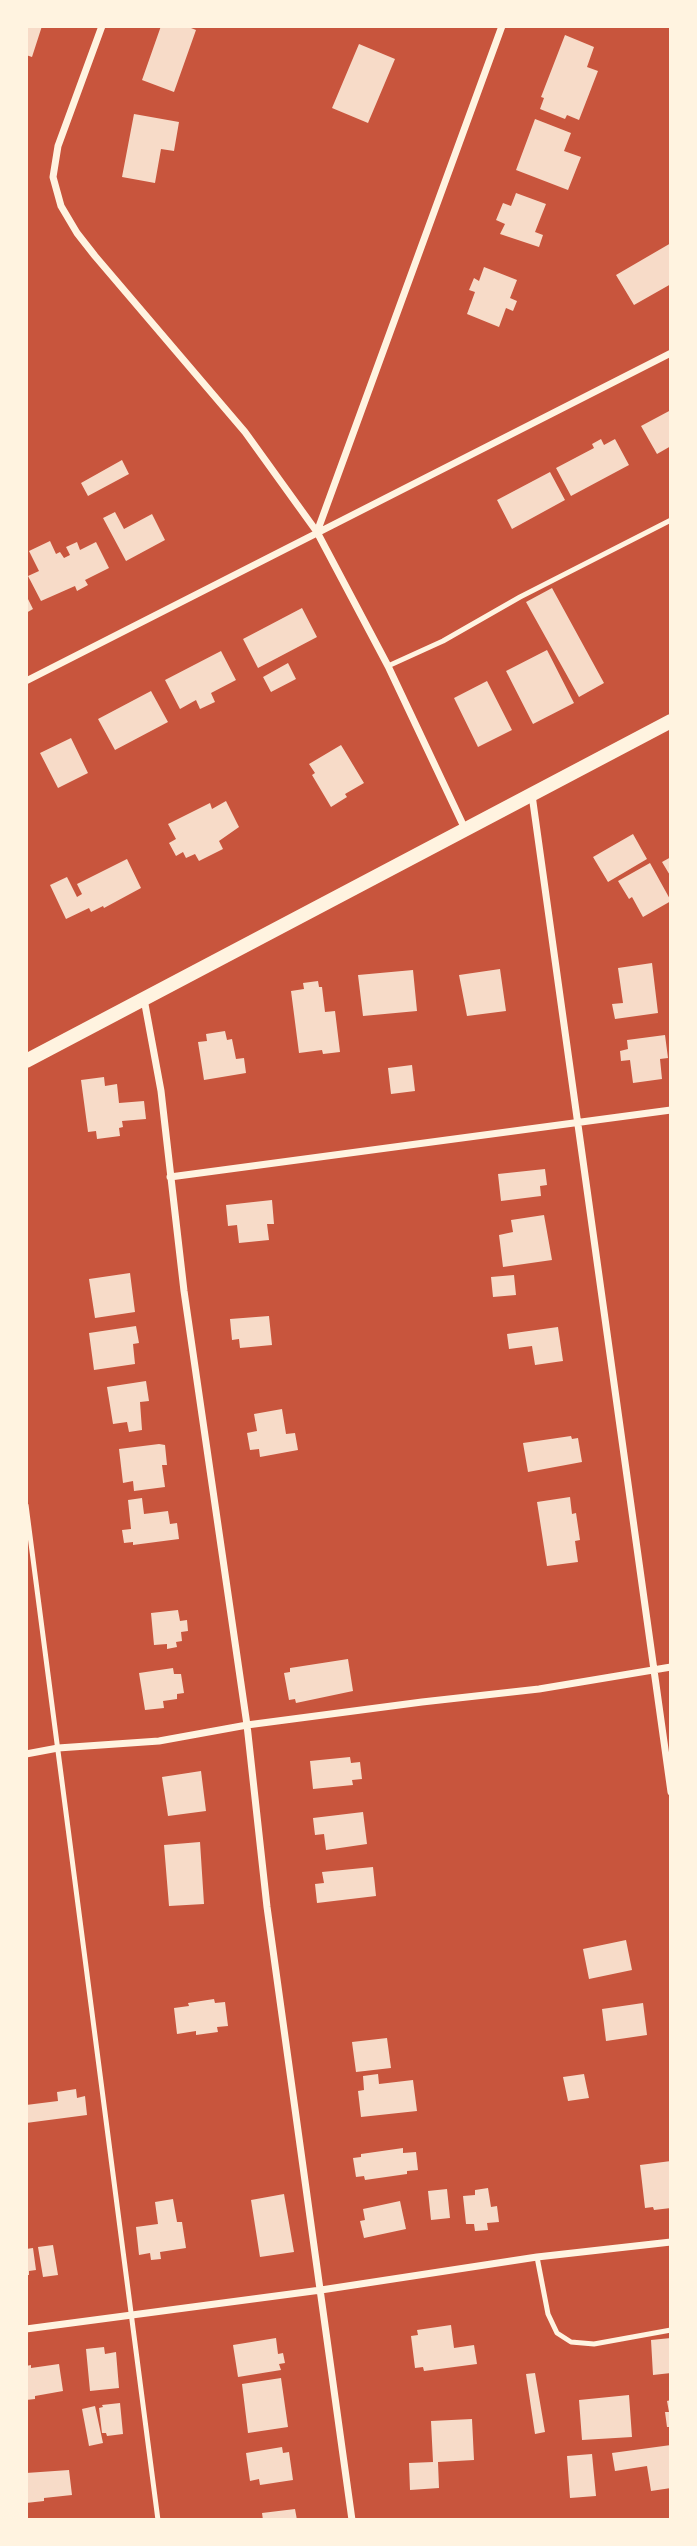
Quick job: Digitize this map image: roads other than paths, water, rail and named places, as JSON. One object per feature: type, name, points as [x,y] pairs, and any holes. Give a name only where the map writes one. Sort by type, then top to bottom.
[{"type":"main road","points":[[26,1061],[671,721]]},
{"type":"street","points":[[102,26],[58,146],[53,177],[61,206],[83,241],[245,432],[317,533],[388,666],[466,829]]},
{"type":"street","points":[[317,533],[502,26]]},
{"type":"street","points":[[26,681],[671,352]]},
{"type":"street","points":[[532,794],[671,1792]]},
{"type":"street","points":[[144,999],[161,1091],[170,1177],[247,1726],[269,1920],[352,2520]]},
{"type":"street","points":[[170,1177],[671,1110]]},
{"type":"street","points":[[26,1754],[58,1748],[130,1745],[422,1702],[539,1689],[671,1667]]},
{"type":"street","points":[[26,2329],[321,2290],[537,2257],[671,2242]]},
{"type":"lane","points":[[388,666],[443,641],[520,597],[671,520]]},
{"type":"lane","points":[[26,1505],[158,2520]]},
{"type":"lane","points":[[537,2257],[548,2314],[556,2333],[571,2342],[594,2344],[671,2330]]}]
